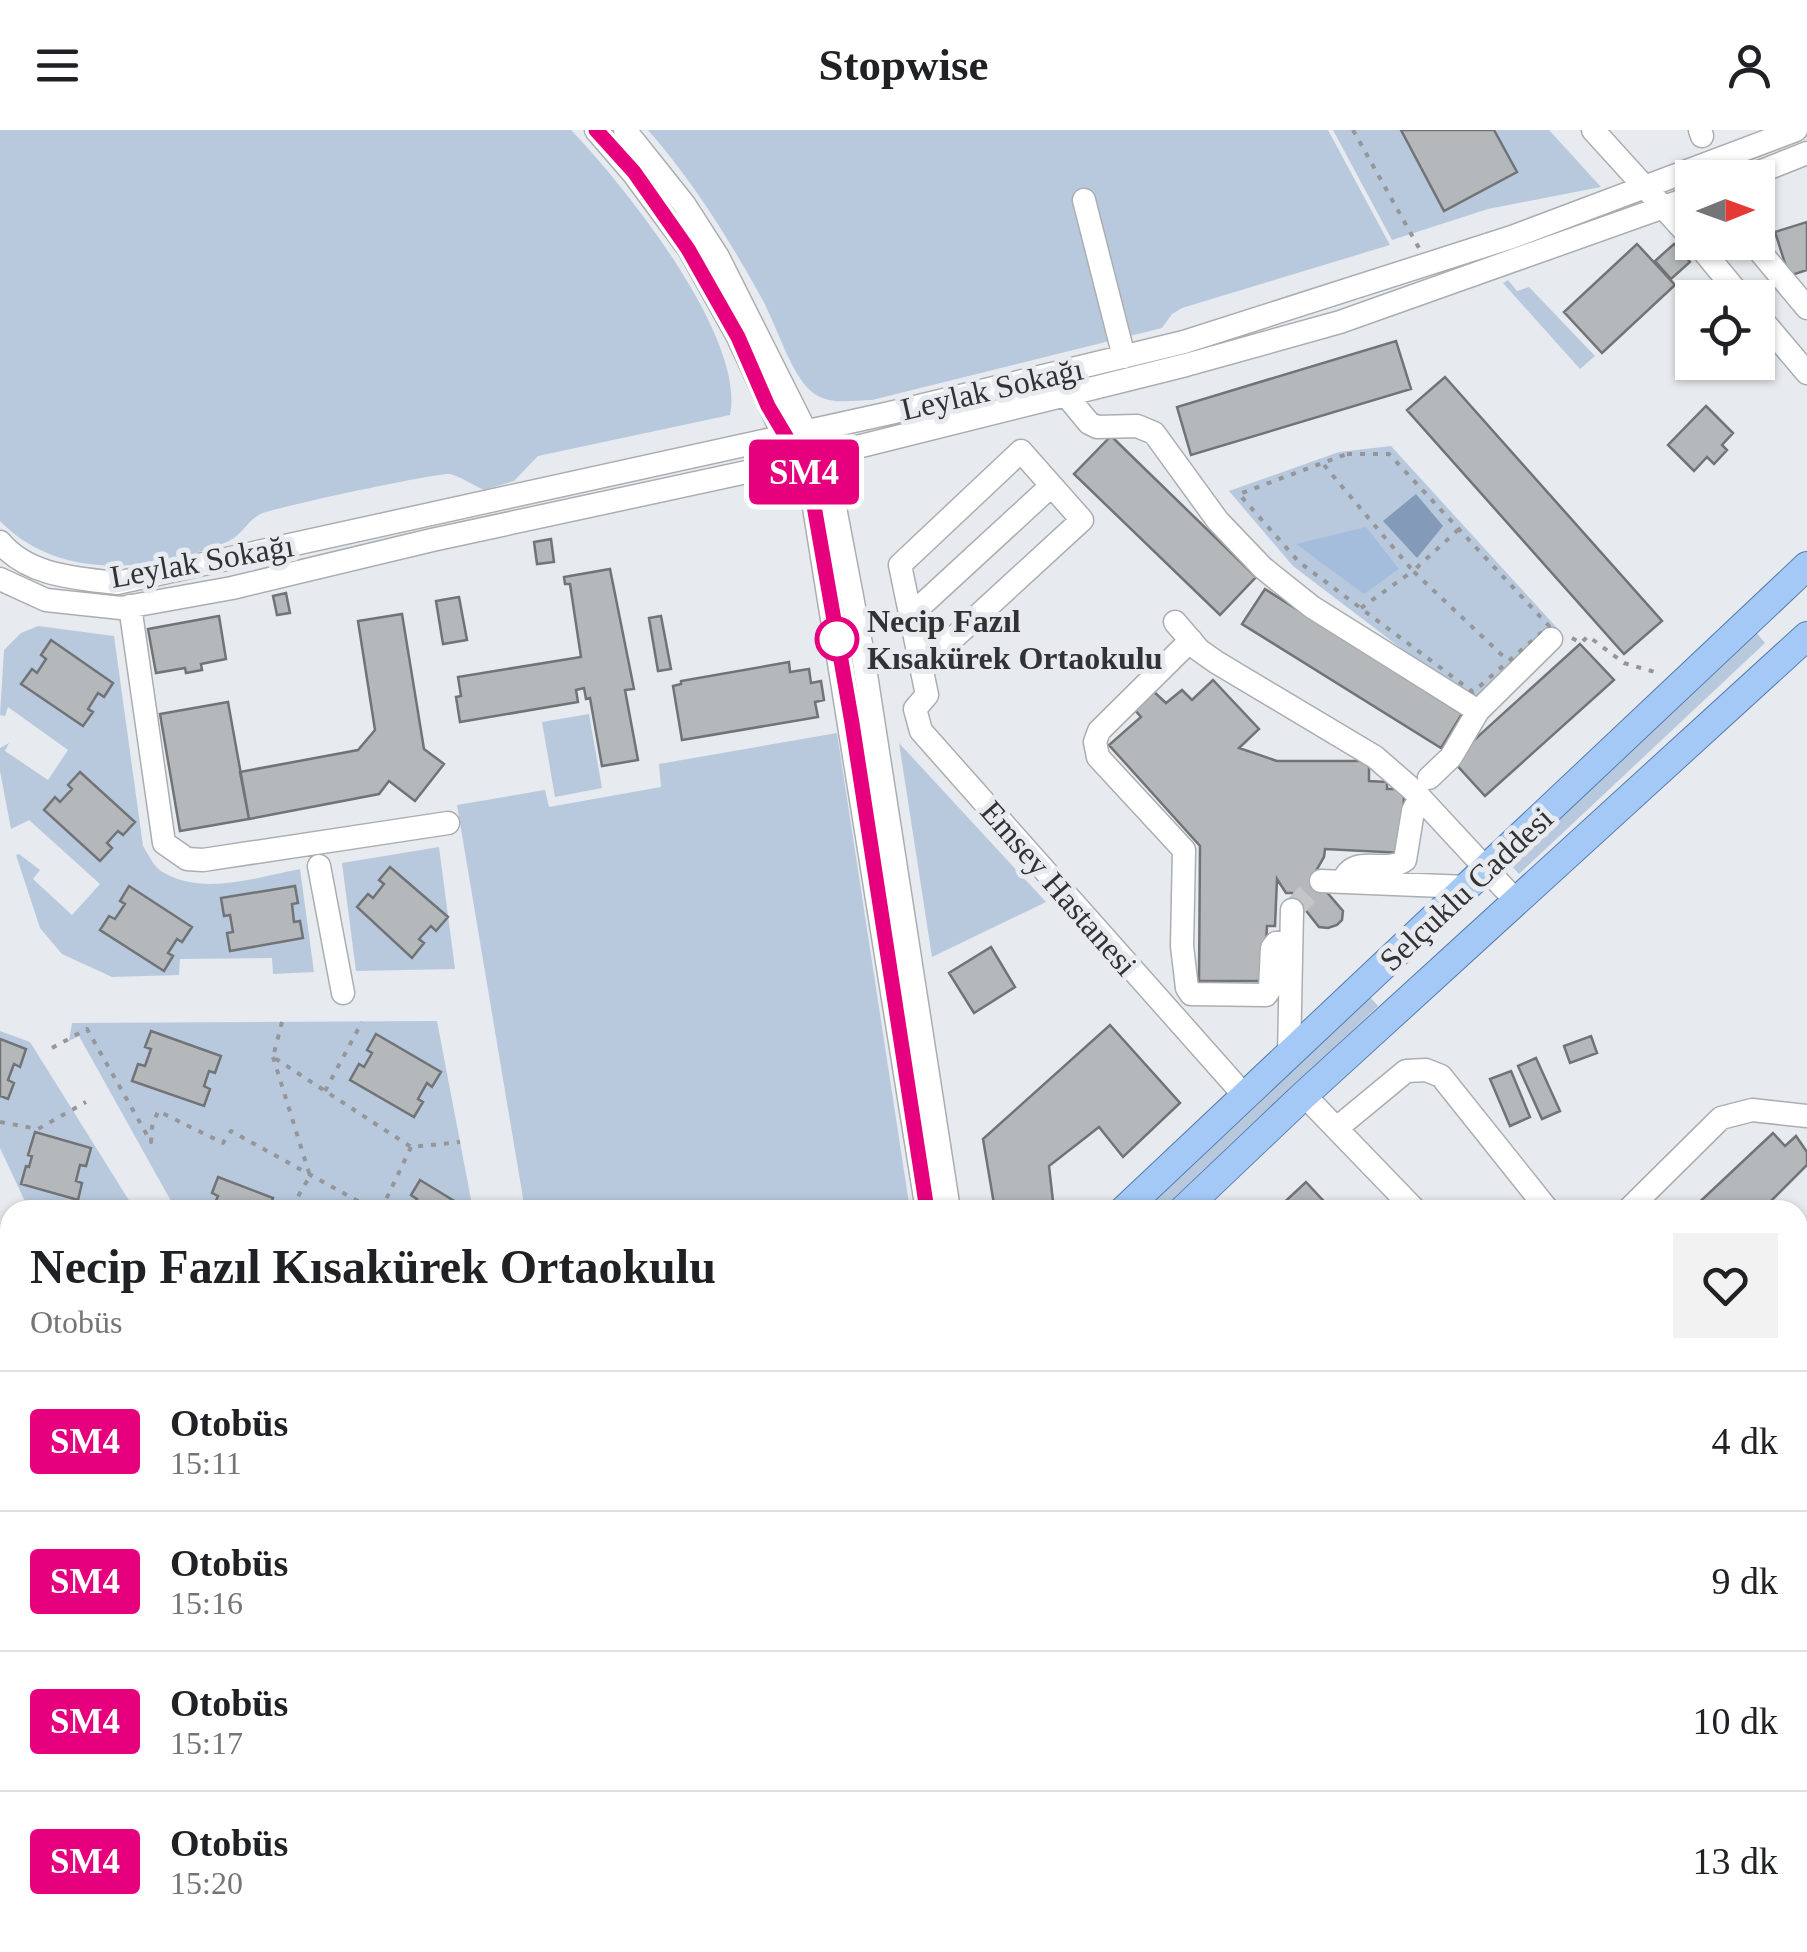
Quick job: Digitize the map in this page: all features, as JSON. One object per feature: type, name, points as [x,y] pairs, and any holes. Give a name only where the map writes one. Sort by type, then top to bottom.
[{"type":"main road","name":"Selçuklu Caddesi","points":[[1134,1200],[1807,566]]},
{"type":"main road","name":"Selçuklu Caddesi","points":[[1194,1200],[1304,1095],[1807,636]]},
{"type":"street","points":[[596,130],[634,172],[688,249],[794,433],[825,455],[862,650],[947,1200]]},
{"type":"street","points":[[626,130],[684,204],[718,257],[794,433],[822,542],[925,1200]]},
{"type":"street","points":[[1593,130],[1675,218]]},
{"type":"street","name":"Leylak Sokağı","points":[[0,542],[11,555],[58,576],[117,583],[476,506],[1184,342],[1428,264],[1647,188],[1796,130]]},
{"type":"street","points":[[1775,166],[1807,153]]},
{"type":"street","points":[[1084,200],[1124,357]]},
{"type":"street","name":"Leylak Sokağı","points":[[0,579],[46,600],[113,608],[232,588],[448,536],[825,455],[1340,322],[1675,204]]},
{"type":"street","points":[[1710,260],[1727,280]]},
{"type":"street","points":[[1768,260],[1804,301]]},
{"type":"street","points":[[1775,335],[1807,373]]},
{"type":"street","points":[[1065,394],[1097,427],[1136,426],[1154,433],[1218,522],[1263,568],[1312,607],[1478,711]]},
{"type":"street","name":"Emsey Hastanesi","points":[[922,667],[1082,520],[1021,451],[900,565],[927,694],[915,710],[921,732],[1244,1095]]},
{"type":"street","points":[[912,614],[1051,486]]},
{"type":"street","points":[[130,606],[164,843],[186,859],[203,860],[448,823]]},
{"type":"street","points":[[1290,941],[1276,943],[1272,948],[1270,988],[1266,995],[1192,994],[1187,988],[1182,946],[1184,850],[1098,757],[1099,731],[1183,631],[1216,662],[1424,788],[1477,878],[1516,901]]},
{"type":"street","points":[[1477,878],[1332,882],[1355,866],[1391,867],[1405,860],[1414,811],[1424,788],[1451,756],[1478,711],[1558,637]]},
{"type":"street","points":[[319,866],[343,993]]},
{"type":"street","points":[[1289,1056],[1292,910]]},
{"type":"street","points":[[1337,1128],[1406,1071],[1434,1072],[1442,1076],[1540,1200]]},
{"type":"street","points":[[1304,1095],[1406,1200]]},
{"type":"street","points":[[1638,1200],[1720,1118],[1752,1110],[1807,1116]]},
{"type":"path","points":[[1353,130],[1428,264]]},
{"type":"path","points":[[1347,454],[1388,454],[1459,530],[1549,626],[1474,692],[1299,562],[1239,494],[1347,454]]},
{"type":"path","points":[[1323,464],[1414,571],[1508,662]]},
{"type":"path","points":[[1362,608],[1414,571],[1459,530]]},
{"type":"path","points":[[1558,637],[1581,643],[1588,636],[1624,664],[1686,680]]},
{"type":"path","points":[[282,1022],[273,1058],[310,1176],[296,1200]]},
{"type":"path","points":[[325,1091],[362,1022]]},
{"type":"path","points":[[52,1048],[87,1029],[151,1142],[158,1111],[222,1143],[231,1131],[357,1200]]},
{"type":"path","points":[[273,1058],[411,1147],[460,1142]]},
{"type":"path","points":[[0,1122],[38,1129],[86,1102]]},
{"type":"path","points":[[382,1200],[411,1147]]},
{"type":"shaded area","points":[[0,130],[571,130],[649,224],[701,305],[730,383],[730,415],[538,456],[514,481],[484,490],[450,474],[276,509],[258,515],[229,541],[171,559],[110,566],[51,554],[24,541],[0,521]]},
{"type":"shaded area","points":[[648,130],[1328,130],[1390,245],[1182,308],[1162,328],[872,400],[833,401],[804,384],[723,232]]},
{"type":"shaded area","points":[[1333,130],[1549,130],[1601,187],[1488,209],[1392,240]]},
{"type":"shaded area","points":[[1508,280],[1517,291],[1529,287],[1595,356],[1580,369],[1503,283]]},
{"type":"shaded area","points":[[1391,446],[1557,628],[1473,703],[1293,566],[1229,491],[1339,452]]},
{"type":"shaded area","points":[[1416,494],[1443,526],[1417,558],[1383,521]]},
{"type":"shaded area","points":[[1366,527],[1399,569],[1364,594],[1296,544]]},
{"type":"shaded area","points":[[38,626],[114,636],[143,846],[156,867],[177,879],[211,884],[300,869],[314,972],[273,974],[272,958],[180,959],[179,975],[112,977],[62,954],[40,928],[16,855],[40,870],[33,879],[72,915],[100,884],[29,820],[11,829],[0,771],[0,748],[9,743],[5,751],[48,780],[68,750],[8,707],[5,716],[0,715],[4,650],[21,633]]},
{"type":"shaded area","points":[[1755,631],[1765,643],[1519,874],[1509,863]]},
{"type":"shaded area","points":[[589,714],[602,788],[555,797],[542,722]]},
{"type":"shaded area","points":[[837,733],[908,1200],[523,1200],[457,805],[545,790],[549,807],[661,787],[659,764]]},
{"type":"shaded area","points":[[899,743],[1046,902],[932,957]]},
{"type":"shaded area","points":[[439,847],[455,969],[356,971],[342,863]]},
{"type":"shaded area","points":[[1369,996],[1378,1006],[1173,1200],[1151,1200]]},
{"type":"shaded area","points":[[437,1021],[471,1200],[170,1200],[79,1036],[69,1041],[72,1023]]},
{"type":"shaded area","points":[[0,1031],[30,1042],[129,1200],[24,1200],[0,1148]]},
{"type":"building","points":[[1401,130],[1494,130],[1517,172],[1444,211]]},
{"type":"building","points":[[1807,222],[1807,270],[1789,276],[1775,232]]},
{"type":"building","points":[[1637,244],[1675,285],[1602,353],[1564,312]]},
{"type":"building","points":[[1674,244],[1675,260],[1690,262],[1671,279],[1655,261]]},
{"type":"building","points":[[1396,341],[1411,389],[1191,455],[1177,407]]},
{"type":"building","points":[[1445,377],[1662,621],[1624,654],[1407,410]]},
{"type":"building","points":[[1706,406],[1733,433],[1722,445],[1727,450],[1714,464],[1707,457],[1694,471],[1668,445]]},
{"type":"building","points":[[1111,436],[1256,577],[1220,615],[1074,474]]},
{"type":"building","points":[[551,539],[554,562],[537,564],[534,542]]},
{"type":"building","points":[[610,569],[634,689],[625,690],[638,760],[602,766],[590,698],[586,699],[584,688],[576,690],[578,702],[460,722],[458,677],[581,657],[570,584],[565,584],[564,577]]},
{"type":"building","points":[[1265,589],[1462,714],[1441,748],[1242,624]]},
{"type":"building","points":[[286,593],[290,613],[277,615],[273,596]]},
{"type":"building","points":[[459,597],[467,640],[443,644],[436,601]]},
{"type":"building","points":[[402,614],[424,749],[444,764],[415,801],[389,781],[379,794],[249,819],[240,772],[358,750],[375,730],[358,621]]},
{"type":"building","points":[[219,616],[226,659],[201,664],[202,670],[186,673],[185,668],[156,673],[148,629]]},
{"type":"building","points":[[661,616],[671,669],[658,671],[649,618]]},
{"type":"building","points":[[51,640],[113,683],[104,697],[98,693],[88,709],[93,712],[83,726],[21,684],[32,669],[37,673],[46,659],[41,655]]},
{"type":"building","points":[[1580,644],[1614,680],[1485,796],[1452,760]]},
{"type":"building","points":[[789,662],[790,672],[809,669],[811,683],[821,681],[824,700],[815,702],[818,717],[682,740],[673,686],[681,681]]},
{"type":"building","points":[[1213,680],[1259,729],[1239,748],[1277,761],[1369,761],[1369,781],[1387,782],[1387,789],[1404,789],[1403,853],[1325,849],[1313,876],[1343,911],[1337,925],[1319,927],[1277,879],[1275,926],[1267,926],[1264,981],[1199,981],[1200,846],[1109,745],[1141,717],[1133,708],[1151,689],[1166,703],[1182,690],[1192,700]]},
{"type":"building","points":[[228,702],[249,819],[180,831],[160,714]]},
{"type":"building","points":[[80,772],[135,822],[123,835],[118,831],[107,843],[112,848],[100,861],[44,810],[55,797],[60,802]]},
{"type":"building","points":[[390,867],[448,917],[436,931],[431,926],[419,939],[424,943],[412,958],[357,907],[368,894],[373,898],[384,884],[379,880]]},
{"type":"building","points":[[129,886],[192,927],[168,953],[173,956],[164,971],[100,930],[109,916],[115,919],[125,904],[120,901]]},
{"type":"building","points":[[295,886],[298,903],[292,904],[294,922],[300,921],[303,938],[230,951],[227,933],[233,932],[230,915],[224,916],[221,898]]},
{"type":"building","points":[[991,947],[1015,987],[974,1013],[949,973]]},
{"type":"building","points":[[1110,1025],[1180,1103],[1123,1157],[1099,1127],[1049,1166],[1053,1200],[993,1200],[983,1139]]},
{"type":"building","points":[[151,1031],[221,1056],[215,1073],[209,1071],[204,1086],[210,1089],[204,1106],[132,1081],[138,1064],[145,1066],[151,1049],[145,1047]]},
{"type":"building","points":[[376,1034],[441,1072],[432,1087],[427,1083],[418,1099],[423,1102],[414,1117],[350,1080],[359,1064],[364,1067],[372,1053],[367,1050]]},
{"type":"building","points":[[1591,1036],[1597,1053],[1570,1063],[1564,1046]]},
{"type":"building","points":[[0,1039],[26,1049],[20,1067],[14,1064],[8,1080],[14,1083],[8,1099],[0,1096]]},
{"type":"building","points":[[1536,1058],[1560,1111],[1542,1119],[1518,1066]]},
{"type":"building","points":[[1511,1071],[1530,1117],[1510,1126],[1490,1079]]},
{"type":"building","points":[[35,1132],[91,1148],[76,1181],[82,1183],[78,1200],[21,1184],[32,1156],[28,1155]]},
{"type":"building","points":[[1773,1133],[1785,1146],[1796,1136],[1807,1152],[1807,1165],[1772,1200],[1702,1200]]},
{"type":"building","points":[[218,1177],[273,1198],[216,1200],[218,1196],[212,1193]]},
{"type":"building","points":[[420,1180],[453,1200],[416,1200],[411,1195]]},
{"type":"building","points":[[1306,1182],[1323,1200],[1287,1200]]},
{"type":"tunnel","points":[[1292,910],[1321,881]]},
{"type":"bus line","name":"SM4","points":[[596,130],[634,172],[688,249],[800,460],[813,500],[852,723],[925,1200]]},
{"type":"place","name":"Necip Fazıl Kısakürek Ortaokulu","points":[[837,639]]}]
